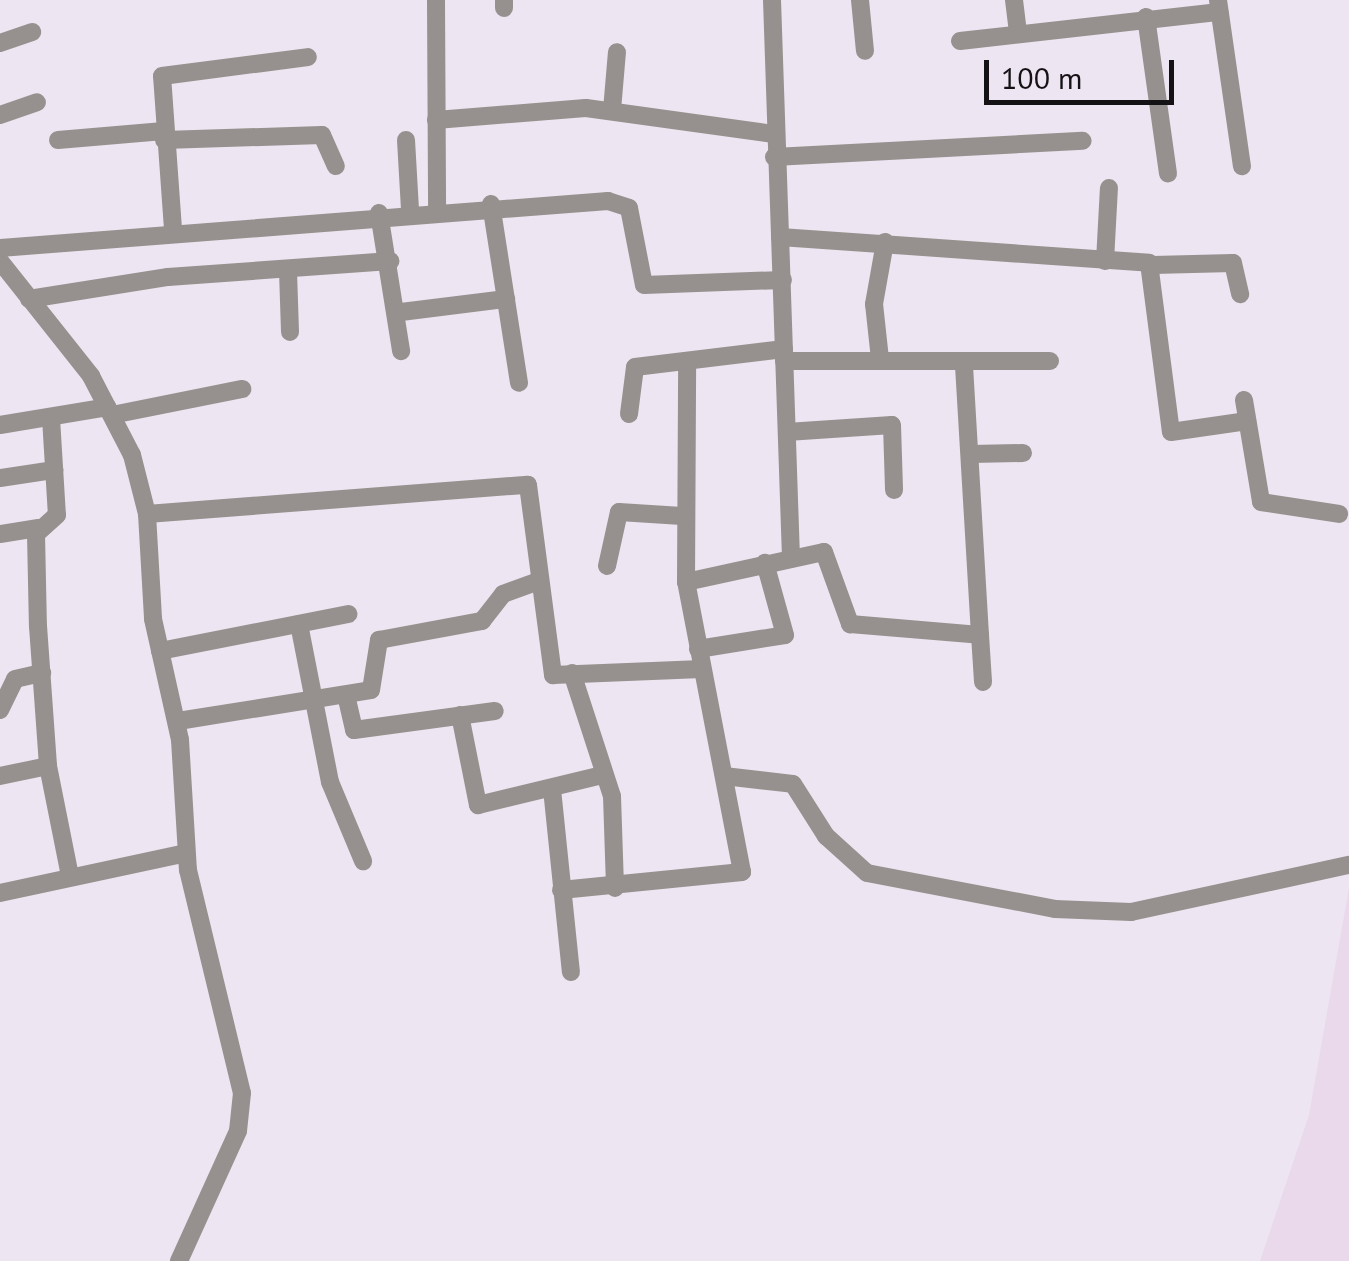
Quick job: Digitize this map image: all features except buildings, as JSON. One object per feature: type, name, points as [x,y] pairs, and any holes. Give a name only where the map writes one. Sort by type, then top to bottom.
[{"type":"street","points":[[436,0],[437,208]]},
{"type":"street","points":[[772,0],[774,157],[783,280],[791,557]]},
{"type":"street","points":[[860,0],[865,51]]},
{"type":"street","points":[[1014,0],[1018,33]]},
{"type":"street","points":[[960,41],[1218,6],[1242,166]]},
{"type":"street","points":[[1146,17],[1168,173]]},
{"type":"street","points":[[0,43],[32,32]]},
{"type":"street","points":[[612,110],[617,52]]},
{"type":"street","points":[[173,229],[164,136],[165,73],[308,58]]},
{"type":"street","points":[[0,116],[37,102]]},
{"type":"street","points":[[436,120],[612,110],[774,134]]},
{"type":"street","points":[[58,140],[322,135],[336,166]]},
{"type":"street","points":[[406,140],[410,210]]},
{"type":"street","points":[[774,157],[1083,141]]},
{"type":"street","points":[[1105,261],[1109,188]]},
{"type":"street","points":[[491,204],[519,383]]},
{"type":"street","points":[[0,248],[173,229],[491,204],[624,204],[644,285],[783,280]]},
{"type":"street","points":[[379,213],[401,312],[402,351]]},
{"type":"street","points":[[780,237],[885,242],[1153,266],[1233,263],[1240,294]]},
{"type":"street","points":[[880,359],[874,304],[885,242]]},
{"type":"street","points":[[0,261],[110,411],[147,514],[160,652],[178,721],[186,853],[242,1110],[180,1261]]},
{"type":"street","points":[[29,299],[390,261]]},
{"type":"street","points":[[1153,266],[1171,432],[1247,421]]},
{"type":"street","points":[[288,271],[290,332]]},
{"type":"street","points":[[401,312],[506,300]]},
{"type":"street","points":[[629,414],[635,367],[784,355],[1050,361]]},
{"type":"street","points":[[561,890],[615,888],[742,872],[686,582],[682,516],[687,361]]},
{"type":"street","points":[[964,362],[983,682]]},
{"type":"street","points":[[0,425],[242,389]]},
{"type":"street","points":[[1244,400],[1261,502],[1339,514]]},
{"type":"street","points":[[0,534],[39,528],[57,515],[51,418]]},
{"type":"street","points":[[787,432],[892,425],[894,490]]},
{"type":"street","points":[[971,454],[1022,453]]},
{"type":"street","points":[[0,478],[54,470]]},
{"type":"street","points":[[147,514],[528,485],[551,671],[702,669]]},
{"type":"street","points":[[607,566],[619,512],[682,516]]},
{"type":"street","points":[[39,528],[48,766],[70,876]]},
{"type":"street","points":[[686,582],[791,557],[829,554],[850,624],[980,634]]},
{"type":"street","points":[[698,649],[785,635],[765,564]]},
{"type":"street","points":[[178,721],[314,702],[375,687],[380,640],[482,620],[497,598],[539,581]]},
{"type":"street","points":[[160,652],[348,614]]},
{"type":"street","points":[[299,624],[330,782],[364,861]]},
{"type":"street","points":[[0,710],[15,679],[42,673]]},
{"type":"street","points":[[572,673],[612,801],[606,827],[615,888]]},
{"type":"street","points":[[346,696],[354,730],[495,711]]},
{"type":"street","points":[[460,716],[478,805],[602,775]]},
{"type":"street","points":[[0,776],[48,766]]},
{"type":"street","points":[[724,776],[792,784],[826,836],[868,873],[1055,909],[1131,912],[1349,865]]},
{"type":"street","points":[[552,789],[571,972]]},
{"type":"street","points":[[0,893],[186,853]]},
{"type":"shaded area","points":[[1349,888],[1349,1261],[1260,1261],[1309,1115]]}]
